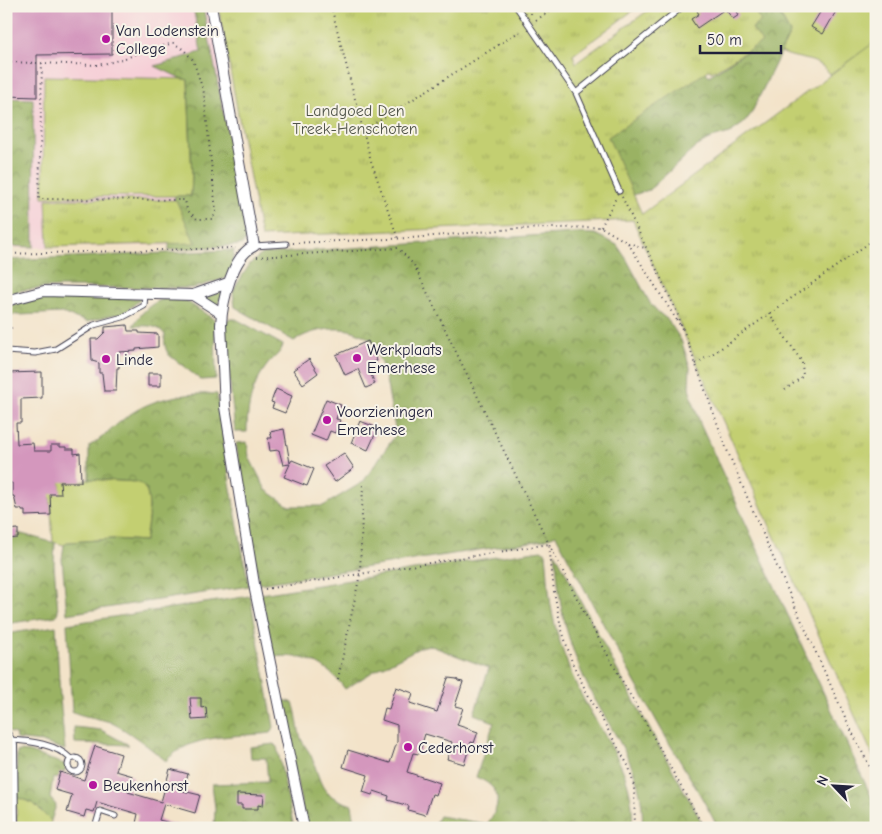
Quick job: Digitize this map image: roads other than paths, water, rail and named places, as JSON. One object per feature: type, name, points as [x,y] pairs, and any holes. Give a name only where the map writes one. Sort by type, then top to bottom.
[{"type":"street","points":[[211,6],[251,247],[241,259],[228,284],[221,313],[220,325],[225,407],[255,590],[304,828]]},
{"type":"street","points":[[6,301],[44,291],[193,295],[228,284]]},
{"type":"street","points":[[193,295],[221,313]]},
{"type":"street","points":[[8,738],[12,745],[13,828]]},
{"type":"lane","points":[[516,6],[576,92],[619,191]]},
{"type":"lane","points":[[576,92],[683,6]]},
{"type":"lane","points":[[251,247],[286,244]]},
{"type":"lane","points":[[6,351],[35,353],[56,349],[94,325],[133,313],[144,306],[145,293]]},
{"type":"lane","points":[[8,738],[39,743],[66,754],[71,760]]},
{"type":"lane","points":[[95,828],[100,811],[115,816]]},
{"type":"place","name":"Van Lodenstein College","points":[[106,39]]},
{"type":"place","name":"Werkplaats Emerhese","points":[[357,358]]},
{"type":"place","name":"Linde","points":[[106,359]]},
{"type":"place","name":"Voorzieningen Emerhese","points":[[327,420]]},
{"type":"place","name":"Cederhorst","points":[[408,747]]},
{"type":"place","name":"Beukenhorst","points":[[93,785]]},
{"type":"park label","name":"Landgoed Den Treek-Henschoten","points":[[355,119]]}]
